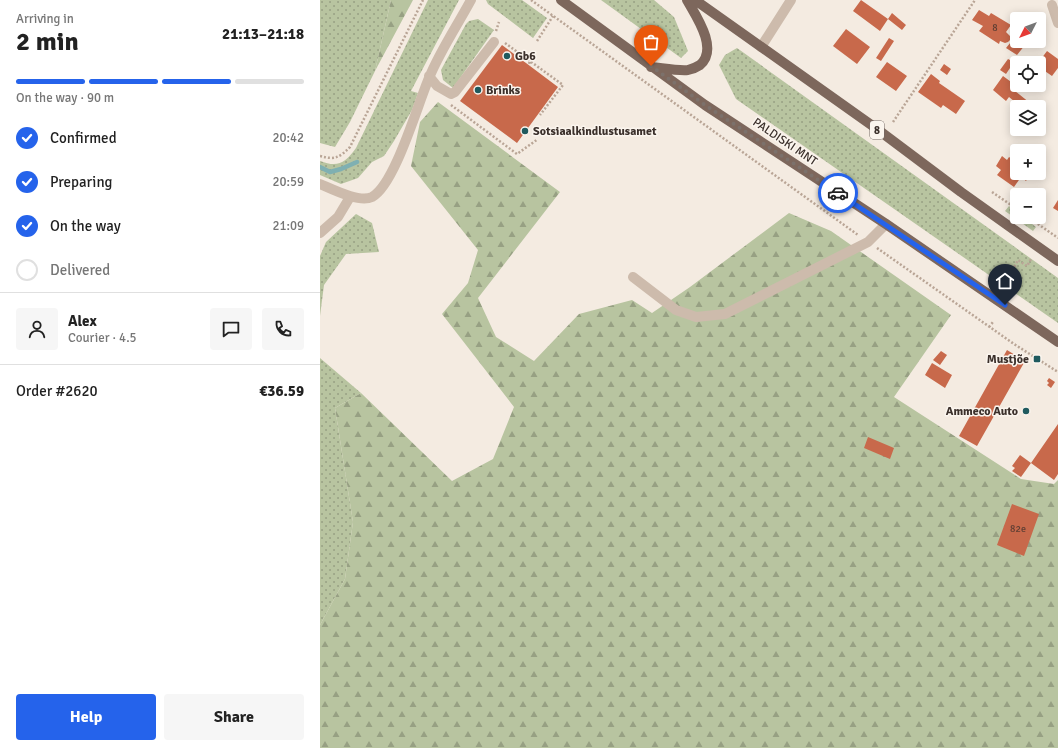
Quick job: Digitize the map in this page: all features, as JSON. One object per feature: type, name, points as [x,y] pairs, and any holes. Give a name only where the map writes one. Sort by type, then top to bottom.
[{"type":"main road","name":"PALDISKI MNT","points":[[561,0],[705,105],[886,224],[1058,342]]},
{"type":"main road","points":[[651,66],[688,70],[697,67],[703,62],[706,56],[707,48],[705,34],[687,0]]},
{"type":"main road","name":"8","points":[[695,0],[877,129],[961,192],[1058,261]]},
{"type":"street","points":[[324,185],[350,197],[370,198],[379,192],[399,156],[429,76],[471,0]]},
{"type":"street","points":[[761,47],[791,0]]},
{"type":"street","points":[[1052,4],[1058,23]]},
{"type":"street","points":[[429,76],[437,86],[447,93],[451,94],[455,92],[496,39]]},
{"type":"street","points":[[320,233],[338,217],[350,197]]},
{"type":"street","points":[[633,277],[676,310],[696,317],[725,314],[868,242],[886,224]]},
{"type":"path","points":[[320,156],[330,159],[341,156],[350,147],[423,0]]},
{"type":"path","points":[[531,0],[860,236]]},
{"type":"path","points":[[893,122],[975,0]]},
{"type":"path","points":[[537,41],[554,16]]},
{"type":"path","points":[[499,22],[496,39],[563,85],[540,115]]},
{"type":"path","points":[[528,54],[530,66]]},
{"type":"path","points":[[449,104],[517,154],[538,139]]},
{"type":"path","points":[[992,192],[1010,204]]},
{"type":"path","points":[[1038,224],[1058,238]]},
{"type":"path","points":[[878,249],[989,327],[1058,372]]},
{"type":"path","points":[[1012,294],[1005,284],[1018,260],[1027,266],[1031,259]]},
{"type":"path","points":[[989,327],[993,322]]},
{"type":"green space","points":[[320,0],[391,0],[375,71],[350,122],[335,147],[320,143]]},
{"type":"green space","points":[[391,0],[413,0],[375,71]]},
{"type":"green space","points":[[428,0],[459,0],[411,91],[418,93],[412,110],[394,141],[384,156],[372,162],[358,178],[341,184],[320,175],[320,161],[332,164],[341,163],[345,161],[356,148]]},
{"type":"green space","points":[[486,0],[522,0],[547,18],[533,38],[488,4]]},
{"type":"green space","points":[[601,0],[654,0],[674,17],[688,51],[681,58]]},
{"type":"green space","points":[[478,19],[494,30],[453,88],[443,80],[441,70],[466,24],[469,21]]},
{"type":"green space","points":[[737,48],[1058,278],[1058,323],[736,99],[719,65],[725,55]]},
{"type":"green space","points":[[438,102],[560,192],[478,298],[496,337],[534,361],[579,314],[632,300],[652,313],[690,287],[789,213],[831,231],[951,315],[894,397],[1021,479],[1054,484],[1058,480],[1058,748],[320,748],[320,625],[345,579],[353,522],[335,408],[361,393],[452,481],[493,459],[514,407],[442,314],[468,283],[478,250],[411,166],[420,122]]},
{"type":"green space","points":[[1009,206],[1010,207],[1010,215],[1005,211]]},
{"type":"green space","points":[[356,214],[372,223],[379,252],[346,254],[324,285],[320,316],[320,256],[326,242]]},
{"type":"green space","points":[[1023,224],[1032,224],[1036,227],[1033,231]]},
{"type":"green space","points":[[320,358],[361,393],[335,408],[353,522],[345,579],[320,625]]},
{"type":"building","points":[[861,0],[888,19],[880,31],[853,11]]},
{"type":"building","points":[[979,10],[989,16],[991,13],[1010,24],[1006,32],[1010,36],[1010,40],[1005,43],[1000,41],[999,44],[979,31],[983,26],[972,20]]},
{"type":"building","points":[[892,13],[906,25],[902,30],[888,19]]},
{"type":"building","points":[[846,29],[870,47],[857,64],[833,46]]},
{"type":"building","points":[[889,38],[894,41],[881,61],[876,58]]},
{"type":"building","points":[[1010,43],[1010,48],[1023,48],[1017,55],[1006,48]]},
{"type":"building","points":[[502,45],[558,87],[517,143],[460,101]]},
{"type":"building","points":[[1047,51],[1058,59],[1058,68],[1052,76],[1046,72],[1046,56],[1043,56]]},
{"type":"building","points":[[1008,59],[1010,60],[1010,68],[1006,74],[1000,70]]},
{"type":"building","points":[[887,62],[907,76],[896,91],[876,77]]},
{"type":"building","points":[[944,64],[951,69],[947,75],[940,70]]},
{"type":"building","points":[[931,74],[940,81],[939,83],[965,101],[956,114],[943,105],[941,108],[918,92]]},
{"type":"building","points":[[1003,76],[1010,81],[1010,92],[1016,92],[1026,100],[1013,100],[1009,97],[1006,101],[993,90]]},
{"type":"building","points":[[1002,156],[1007,160],[1010,158],[1010,180],[1019,180],[1014,187],[997,175],[1001,170],[996,166]]},
{"type":"building","points":[[1058,200],[1058,211],[1053,208]]},
{"type":"building","points":[[1007,350],[1025,361],[977,446],[959,436]]},
{"type":"building","points":[[941,351],[947,355],[940,365],[933,360]]},
{"type":"building","points":[[932,363],[952,375],[945,388],[925,375]]},
{"type":"building","points":[[1049,378],[1055,382],[1051,388],[1047,385],[1049,383],[1047,381]]},
{"type":"building","points":[[1058,424],[1058,474],[1054,480],[1031,463]]},
{"type":"building","points":[[868,437],[894,448],[890,459],[864,448]]},
{"type":"building","points":[[1020,455],[1031,463],[1021,477],[1012,471],[1015,468],[1012,466]]},
{"type":"building","points":[[1012,504],[1039,514],[1024,556],[997,545]]},
{"type":"waterway","points":[[320,167],[330,172],[357,162]]},
{"type":"way so far","points":[[651,66],[705,105],[838,193]]},
{"type":"place","name":"Gb6","points":[[507,56]]},
{"type":"place","name":"Brinks","points":[[478,90]]},
{"type":"place","name":"Sotsiaalkindlustusamet","points":[[525,131]]},
{"type":"place","name":"Mustjõe","points":[[1037,359]]},
{"type":"place","name":"Ammeco Auto","points":[[1026,411]]},
{"type":"route","points":[[838,193],[1005,305]]}]
